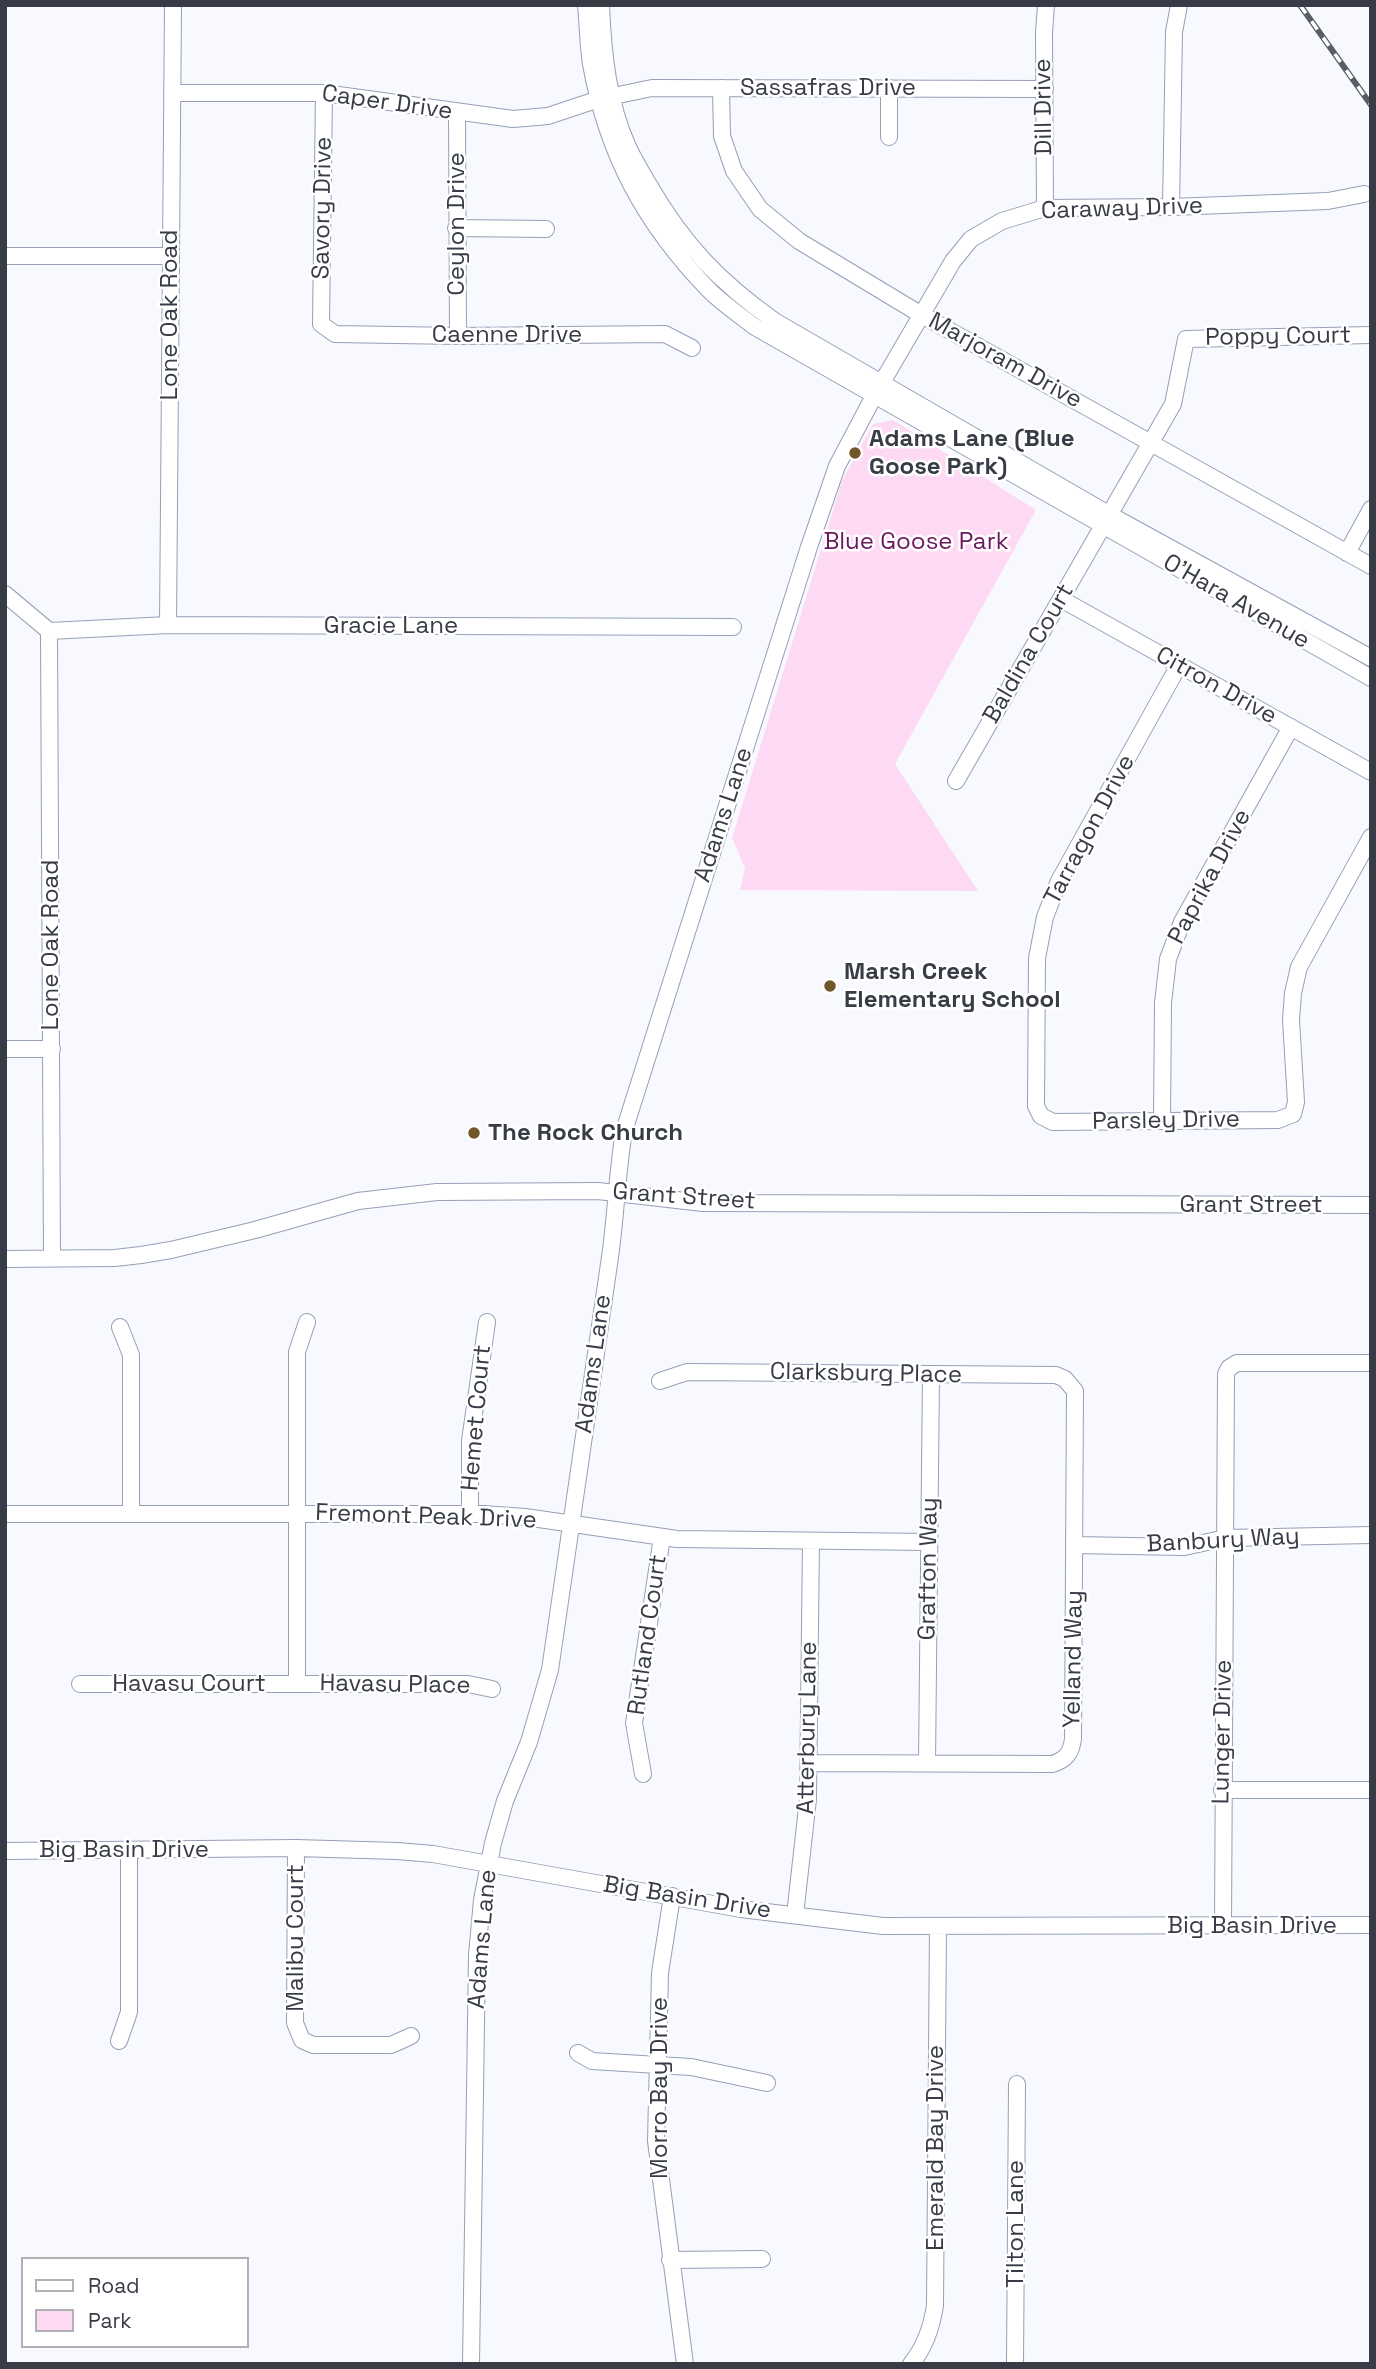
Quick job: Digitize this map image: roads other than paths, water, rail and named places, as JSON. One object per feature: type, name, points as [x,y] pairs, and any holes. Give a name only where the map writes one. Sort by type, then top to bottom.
[{"type":"street","name":"Lone Oak Road","points":[[168,625],[173,5]]},
{"type":"street","name":"O'Hara Avenue","points":[[586,5],[591,62],[627,147],[678,230],[718,277],[740,297],[878,389],[1106,520],[1371,678]]},
{"type":"street","name":"O'Hara Avenue","points":[[601,5],[605,98]]},
{"type":"street","name":"Dill Drive","points":[[1045,208],[1046,5]]},
{"type":"street","points":[[1171,207],[1174,32],[1179,5]]},
{"type":"street","name":"Sassafras Drive","points":[[605,98],[652,88],[1045,89]]},
{"type":"street","name":"Marjoram Drive","points":[[720,88],[722,136],[734,171],[760,209],[799,241],[920,314],[1371,566]]},
{"type":"street","points":[[890,88],[890,137]]},
{"type":"street","name":"Caper Drive","points":[[172,93],[324,93],[513,119],[548,116],[605,98]]},
{"type":"street","name":"Savory Drive","points":[[321,324],[324,93]]},
{"type":"street","name":"Ceylon Drive","points":[[457,113],[458,336]]},
{"type":"street","name":"Caraway Drive","points":[[878,389],[953,261],[971,239],[1002,221],[1045,208],[1171,207],[1328,201],[1364,194]]},
{"type":"street","points":[[456,228],[546,229]]},
{"type":"street","points":[[5,256],[171,256]]},
{"type":"street","name":"Caenne Drive","points":[[321,324],[335,334],[666,334],[692,348]]},
{"type":"street","name":"Poppy Court","points":[[1186,339],[1371,335]]},
{"type":"street","name":"Baldina Court","points":[[956,781],[1173,404],[1186,339]]},
{"type":"street","name":"Adams Lane","points":[[471,2364],[477,1955],[482,1900],[505,1801],[529,1742],[550,1670],[617,1193],[618,1169],[629,1112],[825,495],[837,466],[878,389]]},
{"type":"street","points":[[1347,553],[1371,509]]},
{"type":"street","name":"O'Hara Avenue","points":[[1106,520],[1371,658]]},
{"type":"street","points":[[5,594],[50,631]]},
{"type":"street","name":"Citron Drive","points":[[1061,599],[1371,772]]},
{"type":"street","name":"Gracie Lane","points":[[50,631],[168,625],[733,628]]},
{"type":"street","name":"Lone Oak Road","points":[[50,631],[52,1259]]},
{"type":"street","name":"Tarragon Drive","points":[[1053,1122],[1041,1116],[1035,1106],[1037,958],[1045,917],[1059,881],[1179,665]]},
{"type":"street","name":"Paprika Drive","points":[[1162,1120],[1163,1003],[1168,959],[1182,922],[1290,727]]},
{"type":"street","name":"Parsley Drive","points":[[1053,1122],[1278,1120],[1293,1114],[1296,1102],[1291,1020],[1299,967],[1371,837]]},
{"type":"street","points":[[5,1049],[52,1049]]},
{"type":"street","name":"Grant Street","points":[[5,1259],[115,1258],[171,1250],[358,1201],[450,1191],[617,1193],[703,1203],[1371,1205]]},
{"type":"street","points":[[297,1684],[297,1352],[307,1322]]},
{"type":"street","name":"Hemet Court","points":[[470,1514],[470,1441],[487,1322]]},
{"type":"street","points":[[120,1327],[131,1356],[131,1514]]},
{"type":"street","name":"Lunger Drive","points":[[1223,1926],[1226,1374],[1229,1368],[1237,1363],[1371,1363]]},
{"type":"street","name":"Clarksburg Place","points":[[660,1381],[687,1372],[1056,1376],[1065,1378],[1071,1384]]},
{"type":"street","name":"Grafton Way","points":[[927,1763],[931,1374]]},
{"type":"street","name":"Yelland Way","points":[[808,1763],[1052,1764],[1067,1757],[1072,1749],[1073,1739],[1076,1398],[1071,1384]]},
{"type":"street","name":"Fremont Peak Drive","points":[[5,1514],[470,1514],[525,1517],[662,1537],[929,1542]]},
{"type":"street","name":"Banbury Way","points":[[1075,1545],[1184,1547],[1226,1538],[1371,1535]]},
{"type":"street","name":"Rutland Court","points":[[643,1774],[635,1723],[662,1537]]},
{"type":"street","name":"Atterbury Lane","points":[[795,1915],[806,1822],[811,1541]]},
{"type":"street","name":"Havasu Court","points":[[80,1684],[297,1684]]},
{"type":"street","name":"Havasu Place","points":[[297,1684],[468,1684],[492,1689]]},
{"type":"street","points":[[1222,1790],[1371,1790]]},
{"type":"street","name":"Big Basin Drive","points":[[5,1851],[296,1848],[433,1854],[672,1896],[883,1926],[1371,1926]]},
{"type":"street","name":"Malibu Court","points":[[296,1848],[295,2023],[302,2040],[313,2045],[391,2045],[411,2036]]},
{"type":"street","points":[[119,2041],[128,2012],[129,1850]]},
{"type":"street","name":"Morro Bay Drive","points":[[672,1896],[662,1952],[656,2141],[685,2364]]},
{"type":"street","name":"Emerald Bay Drive","points":[[911,2364],[925,2342],[935,2305],[938,1926]]},
{"type":"street","points":[[578,2053],[592,2062],[691,2067],[767,2082]]},
{"type":"street","name":"Tilton Lane","points":[[1015,2364],[1017,2084]]},
{"type":"street","points":[[670,2260],[762,2259]]},
{"type":"railway","points":[[1300,5],[1371,105]]},
{"type":"place","name":"Adams Lane (Blue Goose Park)","points":[[855,453]]},
{"type":"place","name":"Marsh Creek Elementary School","points":[[830,986]]},
{"type":"place","name":"The Rock Church","points":[[474,1133]]},
{"type":"park label","name":"Blue Goose Park","points":[[916,542]]}]
